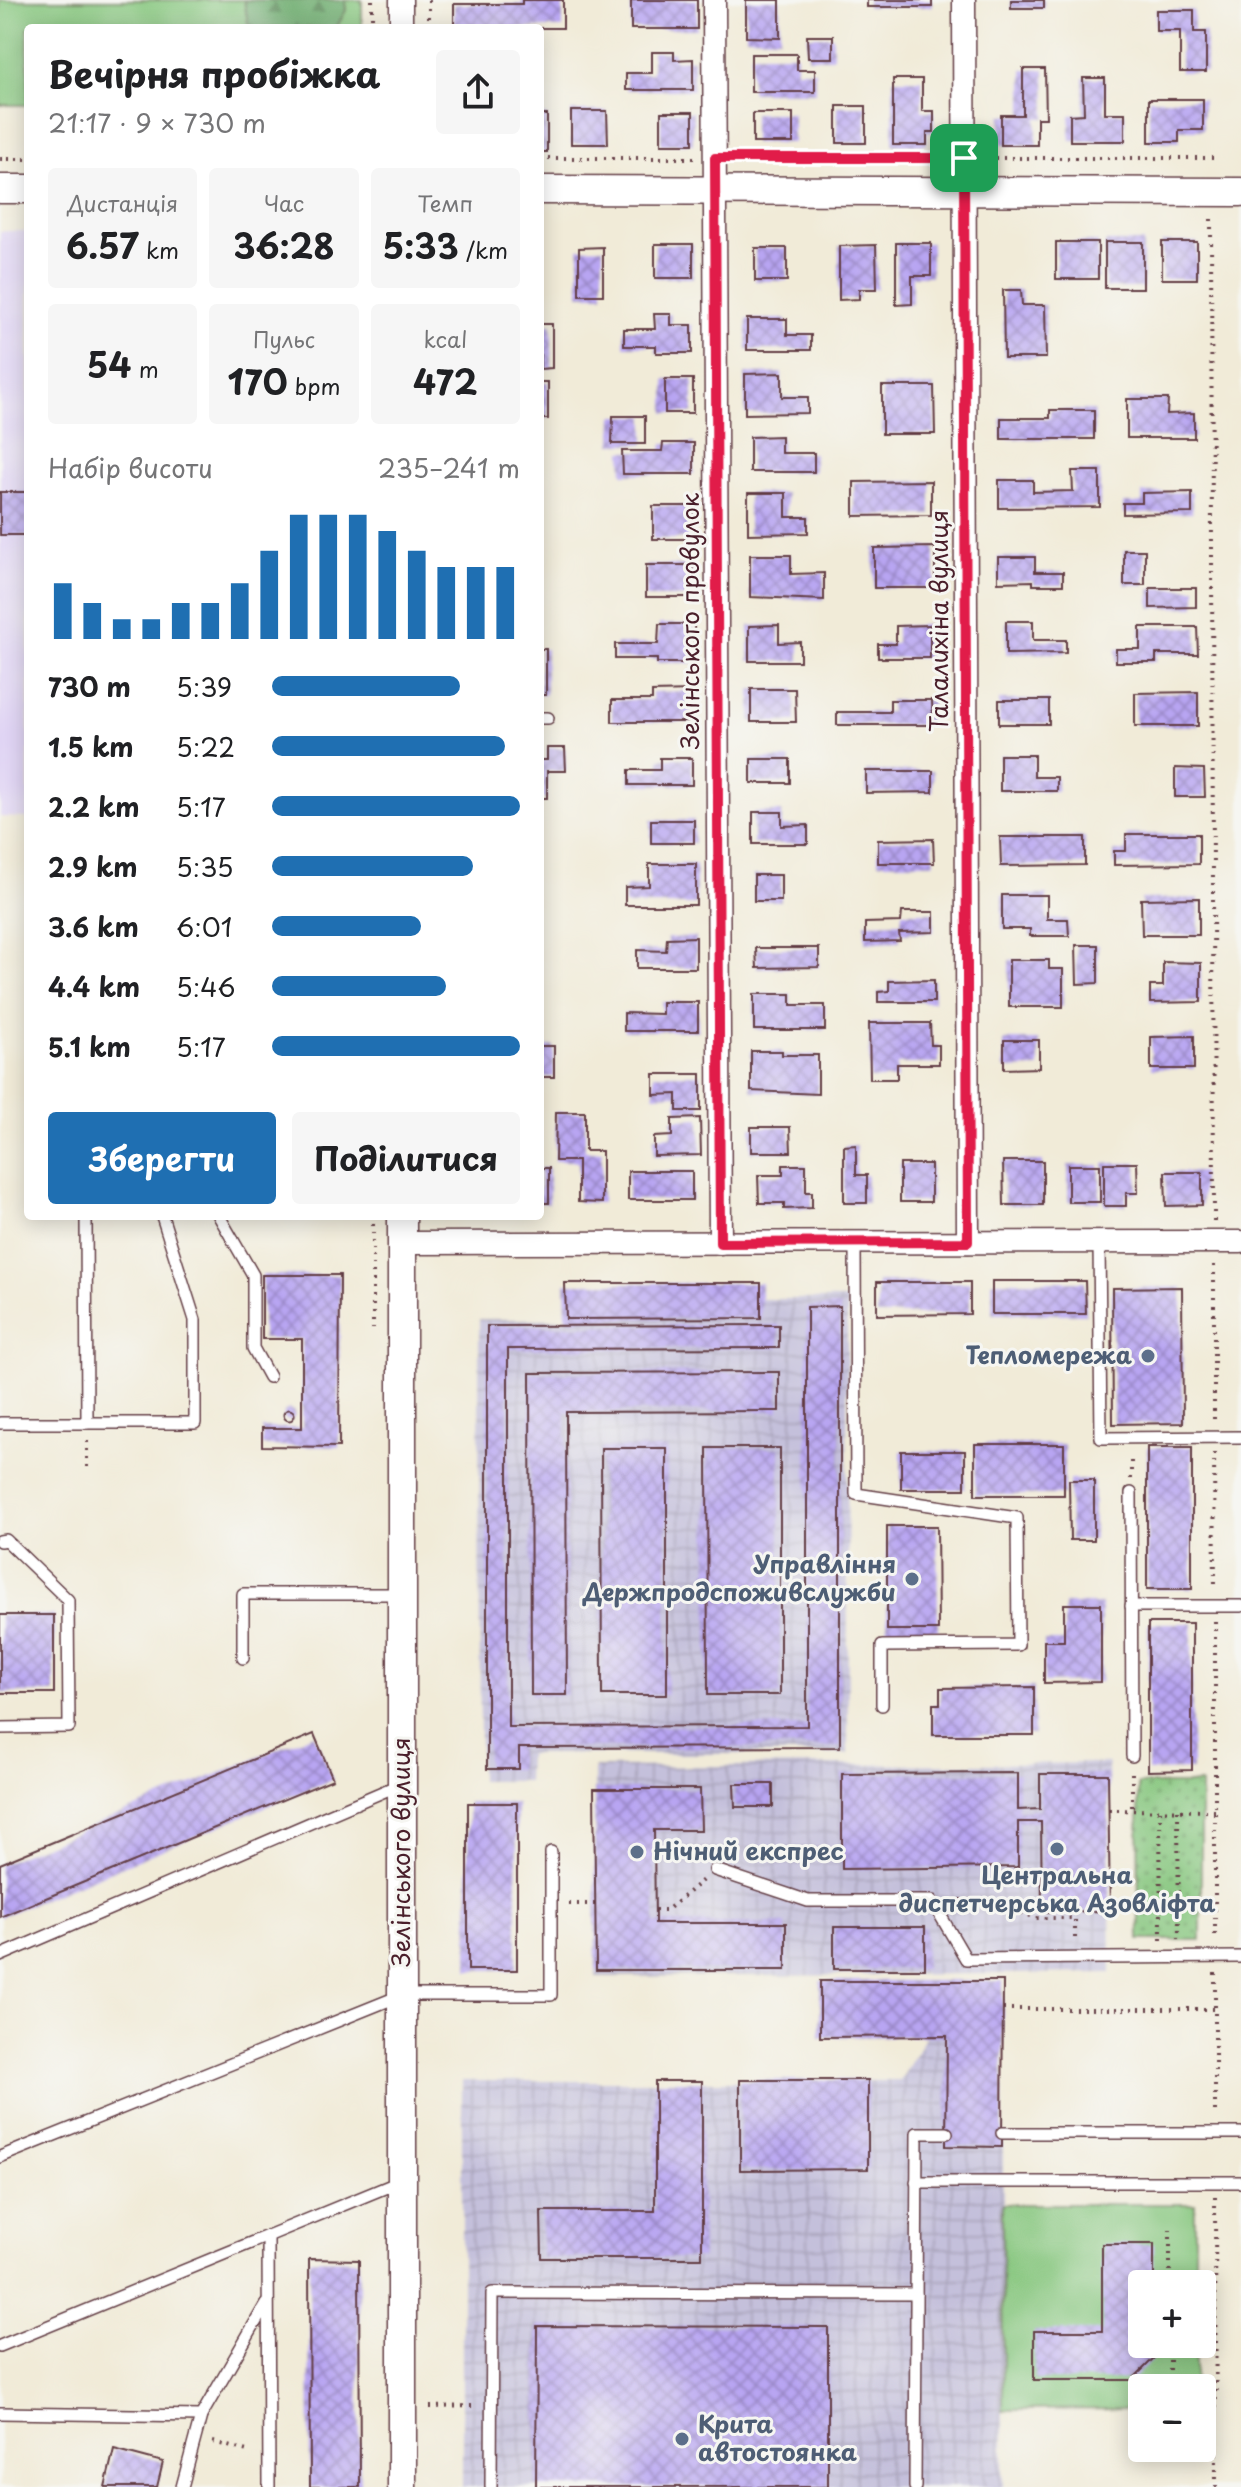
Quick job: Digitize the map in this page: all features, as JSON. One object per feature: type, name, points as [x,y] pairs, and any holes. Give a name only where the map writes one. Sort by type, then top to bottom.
[{"type":"street","points":[[401,0],[401,24]]},
{"type":"street","name":"Зелінського провулок","points":[[714,0],[720,1243]]},
{"type":"street","name":"Талалихіна вулиця","points":[[964,0],[968,1242]]},
{"type":"street","points":[[0,189],[24,189]]},
{"type":"street","points":[[544,190],[1241,192]]},
{"type":"street","points":[[402,1230],[720,1243],[1241,1242]]},
{"type":"street","name":"Зелінського вулиця","points":[[402,1230],[402,2487]]},
{"type":"lane","points":[[86,1220],[87,1423]]},
{"type":"lane","points":[[0,1423],[195,1423],[195,1320],[163,1220]]},
{"type":"lane","points":[[221,1220],[253,1275],[253,1348],[269,1377]]},
{"type":"lane","points":[[855,1242],[856,1494],[1017,1518],[1018,1645],[882,1646],[882,1705]]},
{"type":"lane","points":[[1099,1242],[1101,1438],[1241,1437]]},
{"type":"lane","points":[[1131,1493],[1132,1756]]},
{"type":"lane","points":[[0,1541],[6,1540],[68,1600],[69,1727],[0,1728]]},
{"type":"lane","points":[[243,1658],[243,1594],[402,1594]]},
{"type":"lane","points":[[1131,1606],[1241,1606]]},
{"type":"lane","points":[[0,1956],[402,1784]]},
{"type":"lane","points":[[0,2157],[402,1995],[551,1995],[551,1852]]},
{"type":"lane","points":[[715,1870],[808,1901],[932,1901],[966,1959],[1241,1957]]},
{"type":"lane","points":[[915,2487],[917,2133],[947,2133]]},
{"type":"lane","points":[[1002,2133],[1241,2133]]},
{"type":"lane","points":[[0,2346],[402,2180]]},
{"type":"lane","points":[[916,2182],[1241,2182]]},
{"type":"lane","points":[[268,2236],[269,2487]]},
{"type":"lane","points":[[491,2487],[492,2293],[916,2294]]},
{"type":"lane","points":[[182,2487],[201,2416],[268,2301]]},
{"type":"lane","points":[[0,2413],[201,2416]]},
{"type":"path","points":[[372,0],[372,24]]},
{"type":"path","points":[[429,0],[429,24]]},
{"type":"path","points":[[544,158],[1213,158]]},
{"type":"path","points":[[0,159],[24,159]]},
{"type":"path","points":[[1213,219],[1215,2133]]},
{"type":"path","points":[[1131,1438],[1131,1493]]},
{"type":"path","points":[[87,1445],[87,1471]]},
{"type":"path","points":[[1132,1756],[1132,1810]]},
{"type":"path","points":[[1109,1810],[1215,1811]]},
{"type":"path","points":[[1160,1810],[1161,1958]]},
{"type":"path","points":[[1178,1810],[1179,1958]]},
{"type":"path","points":[[655,1910],[667,1910],[715,1870]]},
{"type":"path","points":[[932,1901],[989,1900],[1036,1918],[1075,1918]]},
{"type":"path","points":[[551,1904],[595,1904]]},
{"type":"path","points":[[1075,1912],[1075,1958]]},
{"type":"path","points":[[1003,2009],[1215,2009]]},
{"type":"path","points":[[1215,2182],[1216,2487]]},
{"type":"path","points":[[1170,2229],[1170,2270]]},
{"type":"path","points":[[430,2407],[462,2406]]},
{"type":"path","points":[[195,2437],[269,2456]]},
{"type":"shaded area","points":[[0,231],[24,231],[24,818],[0,817]]},
{"type":"shaded area","points":[[761,1299],[847,1299],[848,1754],[528,1754],[527,1781],[480,1781],[479,1319],[761,1318]]},
{"type":"shaded area","points":[[1108,1763],[1111,1973],[596,1977],[594,1767]]},
{"type":"shaded area","points":[[926,2036],[1003,2036],[1003,2487],[462,2487],[462,2081],[900,2081]]},
{"type":"green space","points":[[0,0],[244,0],[248,24],[24,24],[24,105],[0,105]]},
{"type":"green space","points":[[244,0],[345,0],[346,10],[338,24],[248,24]]},
{"type":"green space","points":[[345,0],[362,0],[362,24],[338,24],[346,10]]},
{"type":"green space","points":[[1138,1784],[1201,1784],[1201,1940],[1139,1940]]},
{"type":"green space","points":[[1002,2204],[1195,2204],[1195,2270],[1128,2270],[1128,2358],[1195,2358],[1195,2374],[1128,2374],[1128,2409],[1003,2410]]},
{"type":"building","points":[[522,0],[563,0],[563,28],[544,28],[544,24],[454,24],[454,4],[522,4]]},
{"type":"building","points":[[631,0],[697,0],[697,29],[631,29]]},
{"type":"building","points":[[746,0],[780,0],[780,38],[746,37]]},
{"type":"building","points":[[867,0],[932,0],[932,7],[867,7]]},
{"type":"building","points":[[1011,0],[1044,0],[1044,8],[1011,8]]},
{"type":"building","points":[[1156,10],[1194,10],[1194,32],[1206,32],[1206,72],[1180,72],[1180,31],[1156,31]]},
{"type":"building","points":[[807,36],[833,36],[833,58],[808,58]]},
{"type":"building","points":[[652,52],[674,52],[674,60],[693,59],[693,90],[626,90],[626,73],[652,73]]},
{"type":"building","points":[[751,54],[797,54],[797,70],[815,70],[815,92],[751,92]]},
{"type":"building","points":[[1023,69],[1045,69],[1046,118],[1037,118],[1037,145],[1001,145],[1001,115],[1023,115]]},
{"type":"building","points":[[1083,78],[1105,78],[1105,113],[1125,113],[1125,141],[1070,141],[1070,115],[1084,114]]},
{"type":"building","points":[[893,79],[922,79],[922,111],[934,111],[934,132],[927,132],[927,145],[893,145]]},
{"type":"building","points":[[1149,99],[1203,99],[1203,130],[1179,130],[1179,142],[1149,142]]},
{"type":"building","points":[[837,106],[866,106],[866,143],[837,143]]},
{"type":"building","points":[[571,111],[607,111],[608,144],[571,144]]},
{"type":"building","points":[[661,112],[693,112],[693,144],[661,144]]},
{"type":"building","points":[[753,113],[793,113],[793,143],[753,143]]},
{"type":"building","points":[[544,115],[547,115],[547,152],[544,152]]},
{"type":"building","points":[[1056,242],[1098,242],[1098,279],[1056,279]]},
{"type":"building","points":[[1105,242],[1143,242],[1143,288],[1105,288]]},
{"type":"building","points":[[1162,242],[1197,242],[1197,279],[1162,279]]},
{"type":"building","points":[[896,243],[931,243],[931,276],[912,276],[912,304],[896,305]]},
{"type":"building","points":[[655,244],[693,244],[693,278],[655,278]]},
{"type":"building","points":[[876,245],[877,289],[859,289],[859,299],[839,300],[839,246]]},
{"type":"building","points":[[603,247],[603,295],[579,295],[579,248]]},
{"type":"building","points":[[755,248],[787,248],[787,281],[755,281]]},
{"type":"building","points":[[1003,290],[1021,290],[1022,305],[1045,305],[1046,358],[1004,358]]},
{"type":"building","points":[[654,314],[671,314],[671,325],[692,325],[692,353],[656,353],[656,346],[624,346],[624,329],[655,329]]},
{"type":"building","points":[[747,319],[787,319],[787,335],[811,335],[811,350],[747,350]]},
{"type":"building","points":[[544,324],[552,324],[552,368],[544,369]]},
{"type":"building","points":[[782,373],[782,397],[808,397],[808,413],[745,414],[745,374]]},
{"type":"building","points":[[665,379],[693,379],[693,413],[665,413]]},
{"type":"building","points":[[544,382],[548,382],[548,419],[544,419]]},
{"type":"building","points":[[882,386],[934,386],[935,434],[882,434]]},
{"type":"building","points":[[1127,399],[1168,399],[1167,414],[1194,413],[1194,438],[1127,438]]},
{"type":"building","points":[[1050,410],[1094,410],[1094,439],[1001,439],[1001,418],[1050,418]]},
{"type":"building","points":[[613,416],[645,416],[645,444],[612,444]]},
{"type":"building","points":[[781,436],[781,453],[814,453],[814,472],[750,472],[750,437]]},
{"type":"building","points":[[663,443],[694,443],[694,474],[623,474],[622,451],[662,451]]},
{"type":"building","points":[[1072,471],[1100,471],[1100,507],[999,508],[999,480],[1033,480],[1033,492],[1073,491]]},
{"type":"building","points":[[931,481],[931,515],[854,516],[854,482]]},
{"type":"building","points":[[0,492],[24,492],[24,535],[0,535]]},
{"type":"building","points":[[1192,492],[1192,513],[1123,514],[1123,503],[1142,503],[1142,493]]},
{"type":"building","points":[[748,493],[786,493],[786,517],[808,517],[808,533],[748,534]]},
{"type":"building","points":[[653,506],[693,506],[693,539],[653,539]]},
{"type":"building","points":[[935,547],[935,588],[874,588],[874,548]]},
{"type":"building","points":[[1124,550],[1145,550],[1145,585],[1124,585]]},
{"type":"building","points":[[750,555],[791,555],[791,574],[824,573],[824,600],[750,597]]},
{"type":"building","points":[[998,557],[1035,557],[1035,572],[1063,572],[1063,585],[1033,585],[1033,581],[998,582]]},
{"type":"building","points":[[646,565],[693,565],[693,597],[646,597]]},
{"type":"building","points":[[1150,588],[1196,588],[1196,607],[1150,608]]},
{"type":"building","points":[[1006,621],[1033,621],[1033,640],[1066,640],[1066,653],[1006,654]]},
{"type":"building","points":[[659,624],[694,624],[694,663],[615,659],[615,644],[658,644]]},
{"type":"building","points":[[779,625],[779,643],[800,642],[800,661],[749,661],[749,626]]},
{"type":"building","points":[[930,625],[930,658],[878,658],[878,644],[896,644],[896,626]]},
{"type":"building","points":[[1140,627],[1197,627],[1198,654],[1156,654],[1156,662],[1116,662],[1116,649],[1140,649]]},
{"type":"building","points":[[544,649],[546,649],[544,695]]},
{"type":"building","points":[[751,689],[795,689],[796,722],[751,722]]},
{"type":"building","points":[[692,691],[692,722],[612,722],[612,700],[652,700],[652,692]]},
{"type":"building","points":[[1198,692],[1198,726],[1135,726],[1135,693]]},
{"type":"building","points":[[890,700],[932,700],[933,725],[837,725],[837,712],[890,712]]},
{"type":"building","points":[[999,700],[1049,700],[1049,724],[999,724]]},
{"type":"building","points":[[547,748],[565,748],[566,771],[547,771],[547,798],[544,798],[544,760],[547,760]]},
{"type":"building","points":[[1000,755],[1034,755],[1034,777],[1057,777],[1057,791],[1000,791]]},
{"type":"building","points":[[660,758],[692,758],[692,785],[629,785],[629,770],[660,770]]},
{"type":"building","points":[[751,759],[790,759],[790,783],[751,783]]},
{"type":"building","points":[[1175,768],[1204,769],[1205,797],[1175,797]]},
{"type":"building","points":[[866,771],[933,771],[933,792],[866,793]]},
{"type":"building","points":[[753,812],[782,812],[782,826],[808,825],[808,844],[753,844]]},
{"type":"building","points":[[651,820],[694,820],[694,843],[651,843]]},
{"type":"building","points":[[1126,834],[1199,834],[1199,864],[1114,865],[1114,851],[1126,851]]},
{"type":"building","points":[[1000,837],[1085,837],[1085,865],[1001,866]]},
{"type":"building","points":[[933,839],[934,863],[878,863],[878,840]]},
{"type":"building","points":[[649,864],[696,864],[696,905],[625,905],[625,887],[649,886]]},
{"type":"building","points":[[754,875],[781,875],[781,901],[754,901]]},
{"type":"building","points":[[1002,895],[1047,895],[1047,919],[1068,919],[1069,936],[1030,936],[1030,929],[1002,929]]},
{"type":"building","points":[[1199,898],[1199,935],[1142,935],[1141,899]]},
{"type":"building","points":[[902,912],[934,912],[934,932],[899,933],[900,941],[865,942],[865,923],[901,922]]},
{"type":"building","points":[[696,937],[696,968],[637,968],[637,950],[666,951],[667,938]]},
{"type":"building","points":[[1076,945],[1098,945],[1098,983],[1077,984]]},
{"type":"building","points":[[756,948],[819,948],[819,967],[757,968]]},
{"type":"building","points":[[1009,960],[1049,960],[1049,969],[1063,969],[1063,1007],[1009,1007]]},
{"type":"building","points":[[1163,962],[1201,963],[1201,1002],[1150,1003],[1150,986],[1163,986]]},
{"type":"building","points":[[934,980],[934,1002],[878,1002],[878,992],[889,991],[889,981]]},
{"type":"building","points":[[754,994],[791,994],[791,1005],[825,1005],[825,1030],[754,1030]]},
{"type":"building","points":[[662,1002],[698,1002],[698,1031],[624,1031],[624,1013],[662,1014]]},
{"type":"building","points":[[869,1023],[930,1023],[931,1045],[939,1045],[939,1064],[897,1064],[897,1079],[870,1079]]},
{"type":"building","points":[[1194,1036],[1194,1069],[1151,1069],[1151,1037]]},
{"type":"building","points":[[1004,1040],[1039,1040],[1039,1068],[1004,1069]]},
{"type":"building","points":[[544,1046],[554,1046],[554,1077],[544,1077]]},
{"type":"building","points":[[751,1051],[818,1055],[818,1094],[751,1091]]},
{"type":"building","points":[[654,1074],[701,1074],[701,1111],[677,1111],[677,1094],[654,1095]]},
{"type":"building","points":[[556,1112],[585,1112],[585,1151],[602,1151],[602,1203],[578,1202],[578,1161],[555,1161]]},
{"type":"building","points":[[700,1118],[701,1155],[654,1156],[654,1137],[672,1136],[672,1119]]},
{"type":"building","points":[[751,1127],[790,1127],[791,1152],[751,1152]]},
{"type":"building","points":[[856,1145],[856,1175],[867,1175],[867,1203],[844,1203],[844,1146]]},
{"type":"building","points":[[1003,1161],[1043,1161],[1043,1205],[1004,1205]]},
{"type":"building","points":[[1104,1163],[1137,1163],[1138,1193],[1126,1193],[1126,1206],[1104,1206]]},
{"type":"building","points":[[900,1164],[931,1164],[931,1202],[900,1202]]},
{"type":"building","points":[[783,1165],[806,1165],[806,1192],[812,1192],[812,1208],[784,1209],[784,1203],[759,1203],[758,1175],[783,1175]]},
{"type":"building","points":[[1068,1165],[1100,1165],[1100,1202],[1068,1202]]},
{"type":"building","points":[[544,1168],[549,1168],[549,1203],[544,1203]]},
{"type":"building","points":[[628,1171],[692,1171],[692,1200],[628,1200]]},
{"type":"building","points":[[1165,1172],[1202,1172],[1202,1205],[1166,1206]]},
{"type":"building","points":[[262,1275],[340,1275],[339,1447],[262,1446],[262,1428],[302,1428],[302,1339],[262,1339]]},
{"type":"building","points":[[992,1281],[1085,1281],[1086,1314],[992,1314]]},
{"type":"building","points":[[877,1282],[970,1282],[970,1314],[877,1315]]},
{"type":"building","points":[[565,1283],[761,1283],[761,1318],[566,1319]]},
{"type":"building","points":[[1182,1287],[1183,1423],[1113,1424],[1112,1288]]},
{"type":"building","points":[[840,1306],[840,1747],[519,1748],[519,1769],[487,1769],[487,1326],[779,1325],[779,1348],[508,1349],[508,1727],[807,1726],[807,1307]]},
{"type":"building","points":[[779,1372],[779,1411],[566,1412],[567,1695],[531,1695],[530,1373]]},
{"type":"building","points":[[289,1410],[294,1415],[289,1420],[284,1415]]},
{"type":"building","points":[[975,1444],[1064,1444],[1064,1495],[975,1495]]},
{"type":"building","points":[[1147,1447],[1192,1447],[1192,1589],[1147,1589]]},
{"type":"building","points":[[601,1448],[667,1448],[667,1695],[602,1695]]},
{"type":"building","points":[[707,1448],[780,1448],[780,1695],[708,1695]]},
{"type":"building","points":[[901,1451],[965,1451],[965,1489],[901,1489]]},
{"type":"building","points":[[1069,1480],[1094,1480],[1094,1540],[1070,1540]]},
{"type":"building","points":[[887,1526],[937,1526],[938,1630],[887,1630]]},
{"type":"building","points":[[1064,1604],[1101,1604],[1101,1682],[1044,1683],[1044,1641],[1064,1641]]},
{"type":"building","points":[[0,1615],[54,1615],[54,1693],[0,1693]]},
{"type":"building","points":[[1148,1623],[1192,1623],[1192,1770],[1148,1771]]},
{"type":"building","points":[[1034,1687],[1034,1735],[933,1735],[933,1704],[940,1704],[940,1688]]},
{"type":"building","points":[[314,1734],[333,1779],[0,1917],[0,1864]]},
{"type":"building","points":[[1018,1773],[1018,1810],[1040,1809],[1040,1774],[1108,1774],[1110,1911],[1042,1912],[1041,1822],[1018,1822],[1018,1867],[842,1869],[842,1774]]},
{"type":"building","points":[[734,1784],[773,1784],[773,1807],[735,1807]]},
{"type":"building","points":[[594,1789],[700,1789],[701,1830],[654,1830],[655,1923],[786,1923],[786,1970],[596,1970]]},
{"type":"building","points":[[468,1803],[517,1803],[517,1970],[468,1970]]},
{"type":"building","points":[[834,1927],[925,1927],[925,1969],[834,1969]]},
{"type":"building","points":[[820,1981],[1003,1981],[1002,2147],[946,2146],[947,2036],[820,2037]]},
{"type":"building","points":[[740,2080],[868,2080],[868,2169],[740,2170]]},
{"type":"building","points":[[655,2081],[702,2081],[702,2258],[542,2258],[541,2211],[655,2211]]},
{"type":"building","points":[[1102,2244],[1154,2244],[1154,2270],[1128,2270],[1128,2358],[1154,2358],[1138,2374],[1128,2374],[1128,2380],[1034,2380],[1034,2331],[1102,2331]]},
{"type":"building","points":[[309,2259],[359,2260],[360,2487],[310,2487]]},
{"type":"building","points":[[537,2326],[828,2327],[828,2487],[536,2487]]},
{"type":"building","points":[[114,2449],[163,2462],[157,2487],[105,2487]]},
{"type":"place","name":"Тепломережа","points":[[1148,1356]]},
{"type":"place","name":"Управління Держпродспоживслужби","points":[[912,1579]]},
{"type":"place","name":"Центральна диспетчерська Азовліфта","points":[[1057,1849]]},
{"type":"place","name":"Нічний експрес","points":[[637,1852]]},
{"type":"place","name":"Крита автостоянка","points":[[682,2439]]},
{"type":"route","points":[[715,158],[964,158],[968,1242],[720,1243],[715,158]]}]
